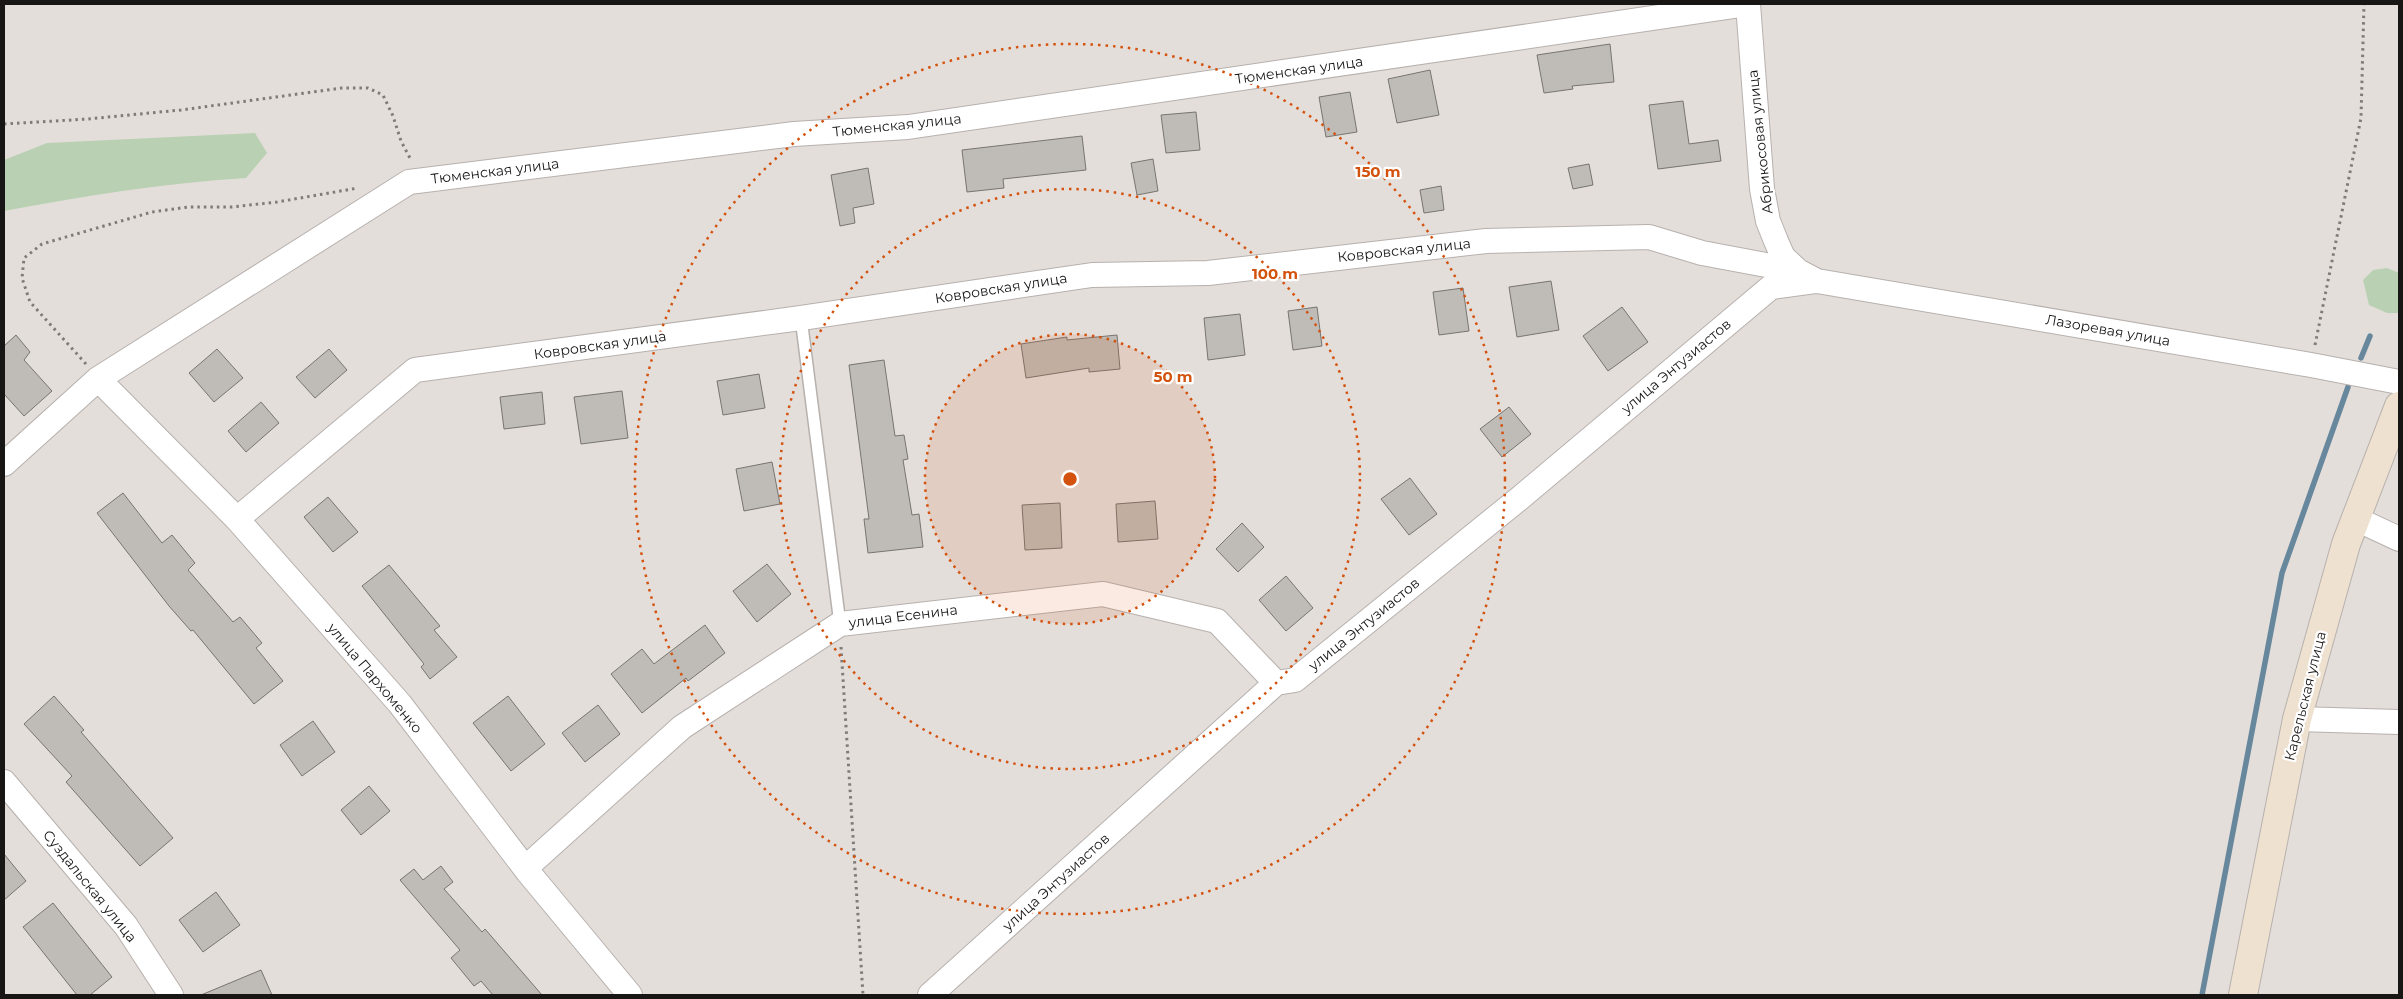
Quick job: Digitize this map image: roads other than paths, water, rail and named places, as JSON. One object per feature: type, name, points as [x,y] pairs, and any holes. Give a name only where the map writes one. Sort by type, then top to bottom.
[{"type":"main road","name":"Карельская улица","points":[[2243,995],[2297,719],[2354,518],[2399,406]]},
{"type":"street","name":"Тюменская улица","points":[[4,464],[98,379],[409,182],[794,134],[908,127],[1748,4]]},
{"type":"street","name":"Абрикосовая улица","points":[[1748,4],[1764,198],[1768,222],[1783,257],[1807,276]]},
{"type":"street","name":"Ковровская улица","points":[[237,519],[415,370],[801,318],[1092,274],[1208,273],[1486,241],[1649,237],[1702,253],[1807,276]]},
{"type":"street","name":"Лазоревая улица","points":[[1807,276],[2399,382]]},
{"type":"street","name":"улица Энтузиастов","points":[[930,995],[1276,683],[1295,680],[1520,498],[1771,286],[1807,276]]},
{"type":"street","name":"улица Пархоменко","points":[[98,379],[237,519],[400,704],[528,872],[630,995]]},
{"type":"street","points":[[2354,518],[2399,539]]},
{"type":"street","name":"улица Есенина","points":[[528,872],[531,862],[682,726],[840,624],[1103,594],[1217,621],[1276,683]]},
{"type":"street","points":[[2297,719],[2399,722]]},
{"type":"street","name":"Суздальская улица","points":[[4,782],[126,926],[171,995]]},
{"type":"lane","points":[[801,318],[840,624]]},
{"type":"waterway","points":[[2361,358],[2370,336]]},
{"type":"waterway","points":[[2202,995],[2282,573],[2348,387]]}]
